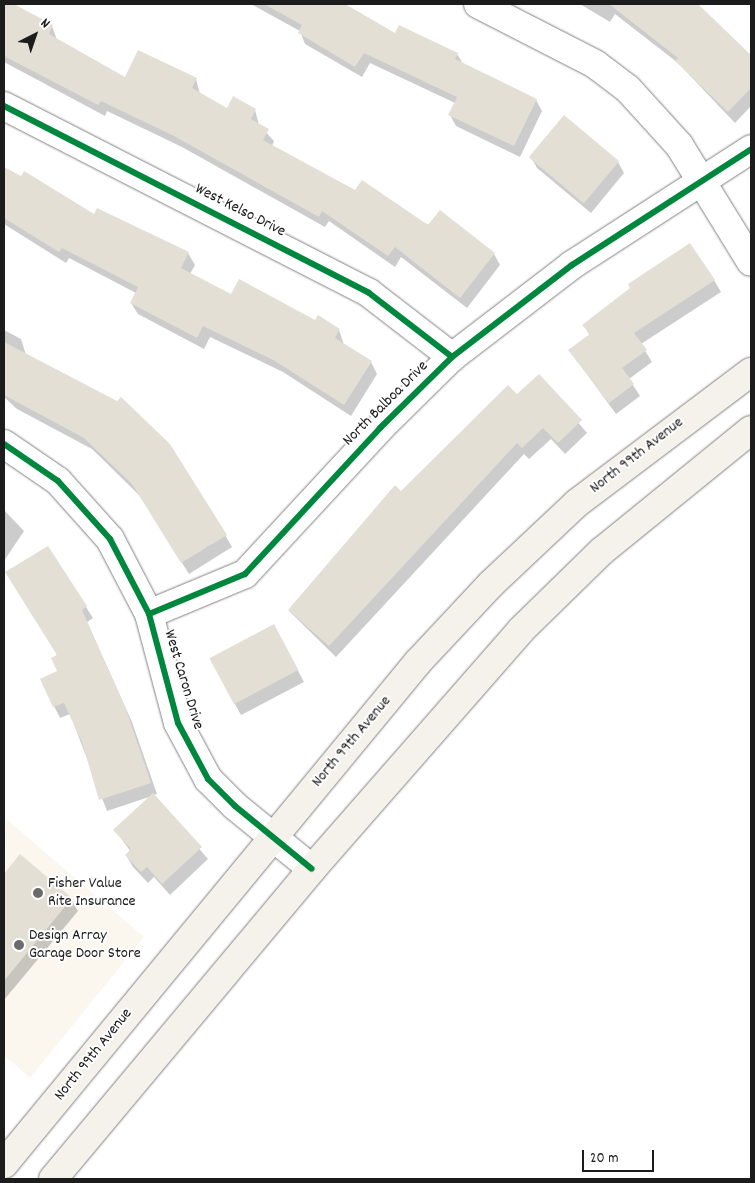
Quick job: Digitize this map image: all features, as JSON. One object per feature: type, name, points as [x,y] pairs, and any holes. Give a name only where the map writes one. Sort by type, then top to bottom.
[{"type":"main road","name":"North 99th Avenue","points":[[4,1164],[418,662],[491,584],[592,491],[751,372]]},
{"type":"main road","points":[[53,1179],[312,869],[521,630],[602,551],[751,430]]},
{"type":"street","points":[[478,4],[596,64],[628,89],[658,117],[702,179],[751,262]]},
{"type":"street","name":"West Kelso Drive","points":[[4,106],[369,293],[452,358]]},
{"type":"street","name":"North Balboa Drive","points":[[149,614],[245,574],[380,428],[452,358],[572,265],[751,149]]},
{"type":"street","name":"West Caron Drive","points":[[4,444],[58,482],[92,515],[110,539],[149,614],[178,723],[197,762],[235,806],[312,869]]},
{"type":"shaded area","points":[[6,819],[144,937],[30,1078],[4,1055]]},
{"type":"building","points":[[4,4],[14,4],[53,25],[49,34],[125,77],[138,50],[197,78],[192,88],[227,108],[233,96],[256,109],[251,119],[269,129],[263,140],[355,190],[362,180],[428,225],[440,210],[495,253],[460,298],[395,247],[388,256],[322,211],[319,217],[174,136],[101,101],[98,105],[4,56]]},
{"type":"building","points":[[264,4],[345,4],[395,33],[399,25],[458,53],[455,59],[537,99],[514,146],[448,115],[457,97],[364,53],[355,67],[298,33],[302,25]]},
{"type":"building","points":[[609,4],[698,4],[751,55],[751,88],[728,112],[675,61],[678,58]]},
{"type":"building","points":[[564,115],[619,161],[584,203],[529,157]]},
{"type":"building","points":[[4,167],[21,176],[24,171],[94,214],[97,208],[189,252],[181,268],[231,294],[239,279],[315,320],[318,315],[340,329],[335,338],[372,361],[344,405],[275,361],[203,326],[197,338],[130,303],[138,287],[62,248],[59,252],[4,218]]},
{"type":"building","points":[[690,243],[715,280],[634,333],[647,350],[622,368],[634,384],[609,403],[568,350],[590,334],[582,325],[630,288],[628,284]]},
{"type":"building","points":[[4,342],[117,401],[121,397],[170,444],[227,535],[181,563],[132,484],[84,438],[4,395]]},
{"type":"building","points":[[539,374],[582,420],[558,443],[543,428],[522,448],[517,443],[329,646],[288,610],[395,485],[401,491],[508,385],[517,394]]},
{"type":"building","points":[[48,546],[87,606],[82,610],[126,709],[151,783],[99,800],[82,742],[64,703],[53,707],[40,679],[57,671],[51,658],[57,655],[5,572]]},
{"type":"building","points":[[274,624],[298,670],[234,704],[210,658]]},
{"type":"building","points":[[153,793],[202,847],[162,884],[147,867],[141,872],[125,855],[131,849],[113,830]]},
{"type":"building","points":[[20,854],[72,898],[4,981],[4,874]]},
{"type":"cycle path","points":[[4,106],[369,293],[452,357]]},
{"type":"cycle path","points":[[149,614],[245,574],[380,428],[452,357],[572,265],[751,149]]},
{"type":"cycle path","points":[[4,444],[58,481],[110,539],[149,614],[178,723],[208,779],[235,806],[312,869]]},
{"type":"place","name":"Fisher Value Rite Insurance","points":[[38,893]]},
{"type":"place","name":"Design Array Garage Door Store","points":[[19,945]]}]
